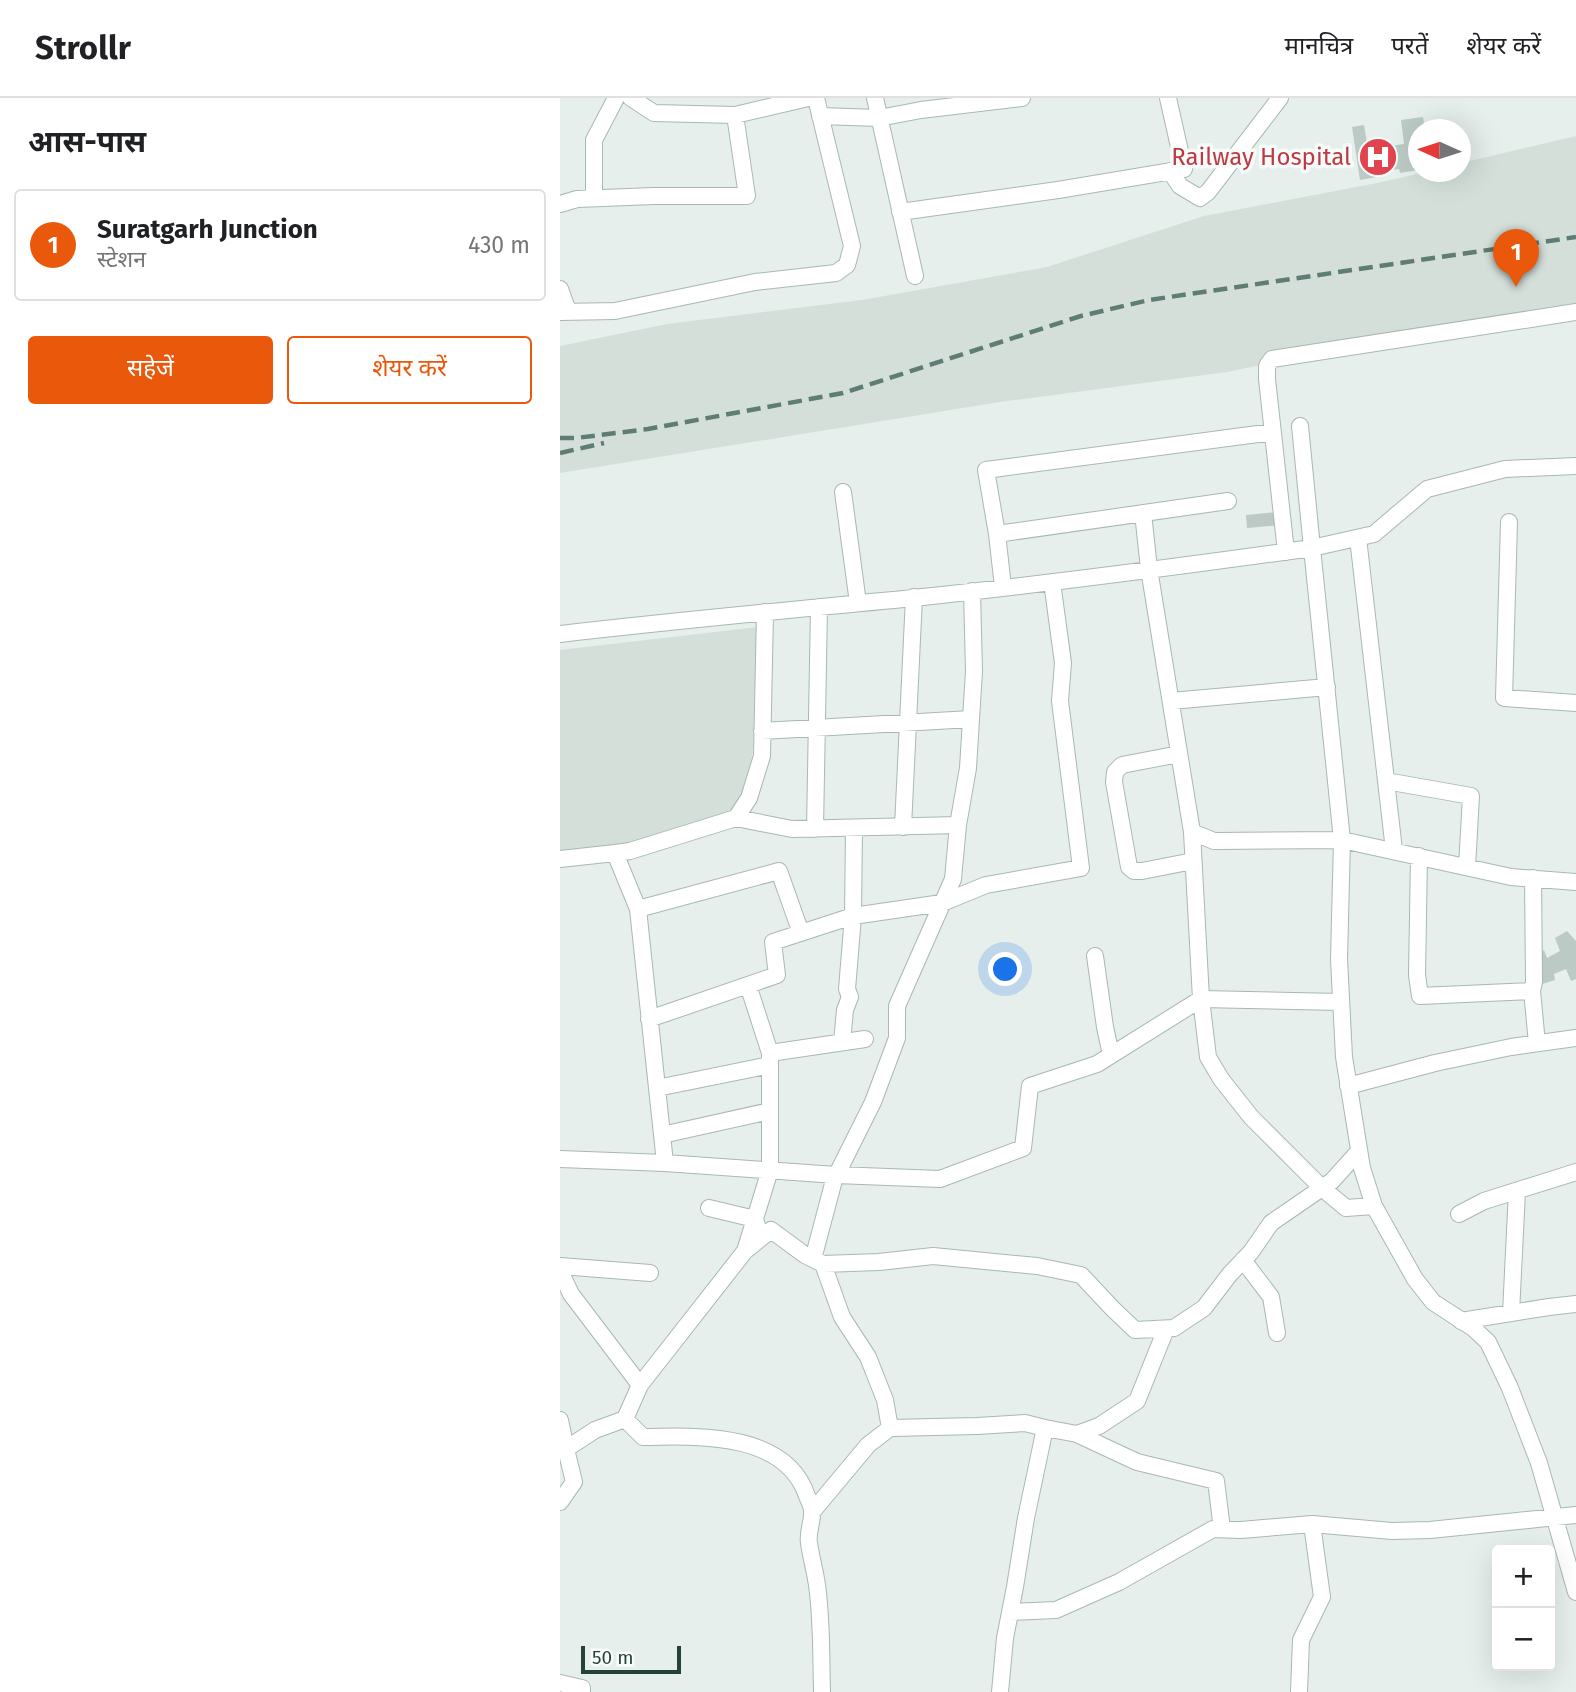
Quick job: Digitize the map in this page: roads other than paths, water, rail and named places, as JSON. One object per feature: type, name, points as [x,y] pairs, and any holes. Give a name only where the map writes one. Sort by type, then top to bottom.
[{"type":"street","points":[[594,198],[594,140],[616,98]]},
{"type":"street","points":[[560,204],[594,198],[747,196],[728,115],[719,98]]},
{"type":"street","points":[[636,100],[654,113],[728,115],[808,98]]},
{"type":"street","points":[[560,289],[564,311],[615,312],[755,282],[836,274],[847,265],[852,246],[816,98]]},
{"type":"street","points":[[875,98],[915,276]]},
{"type":"street","points":[[820,116],[879,118],[920,110],[1022,98]]},
{"type":"street","points":[[900,212],[1184,169],[1168,98]]},
{"type":"street","points":[[1170,171],[1180,186],[1199,198],[1208,192],[1280,98]]},
{"type":"street","points":[[1286,552],[1267,366],[1272,359],[1576,312]]},
{"type":"street","points":[[1300,426],[1342,840],[1339,959],[1343,1057],[1362,1168],[1374,1206],[1415,1279],[1433,1302],[1488,1342],[1510,1388],[1539,1463],[1576,1592]]},
{"type":"street","points":[[1003,587],[986,470],[1273,432]]},
{"type":"street","points":[[560,634],[1052,582],[1312,548],[1374,534],[1427,489],[1505,469],[1576,466]]},
{"type":"street","points":[[843,492],[858,603]]},
{"type":"street","points":[[997,534],[1228,501]]},
{"type":"street","points":[[1143,513],[1149,569],[1192,832],[1201,999],[1208,1057],[1221,1079],[1251,1117],[1322,1188],[1346,1208],[1374,1206]]},
{"type":"street","points":[[1509,522],[1504,698],[1576,704]]},
{"type":"street","points":[[1358,538],[1394,850]]},
{"type":"street","points":[[649,1019],[777,975],[773,942],[853,916],[942,903],[986,886],[1081,869],[1060,701],[1063,663],[1052,582]]},
{"type":"street","points":[[890,1428],[885,1400],[868,1357],[842,1317],[818,1261],[836,1175],[873,1102],[897,1038],[897,1006],[953,879],[958,825],[968,768],[974,671],[972,591]]},
{"type":"street","points":[[904,827],[914,597]]},
{"type":"street","points":[[815,829],[819,607]]},
{"type":"street","points":[[736,818],[749,798],[762,756],[765,612]]},
{"type":"street","points":[[1171,701],[1326,687]]},
{"type":"street","points":[[762,731],[971,719]]},
{"type":"street","points":[[1179,754],[1122,765],[1115,772],[1114,782],[1129,867],[1134,871],[1142,871],[1193,861]]},
{"type":"street","points":[[1386,781],[1471,796],[1467,867]]},
{"type":"street","points":[[560,859],[630,851],[736,818],[792,829],[958,825]]},
{"type":"street","points":[[842,1042],[845,1010],[850,998],[847,989],[853,916],[854,828]]},
{"type":"street","points":[[1192,832],[1214,841],[1342,840],[1511,877],[1576,882]]},
{"type":"street","points":[[615,853],[638,909],[665,1163]]},
{"type":"street","points":[[1419,856],[1417,975],[1420,996],[1532,991]]},
{"type":"street","points":[[638,909],[779,871],[801,933]]},
{"type":"street","points":[[1533,878],[1532,991],[1537,1043]]},
{"type":"street","points":[[1095,956],[1111,1055]]},
{"type":"street","points":[[745,1251],[770,1170],[770,1059],[748,985]]},
{"type":"street","points":[[560,1159],[940,1179],[1023,1148],[1030,1086],[1097,1064],[1201,999],[1341,1002]]},
{"type":"street","points":[[1348,1086],[1435,1063],[1511,1047],[1576,1038]]},
{"type":"street","points":[[657,1088],[842,1042],[865,1039]]},
{"type":"street","points":[[662,1135],[770,1111]]},
{"type":"street","points":[[566,1449],[595,1430],[625,1419],[640,1385],[745,1251],[771,1230],[804,1255],[818,1261],[879,1262],[933,1256],[1037,1266],[1081,1275],[1135,1330],[1174,1328],[1204,1308],[1271,1223],[1332,1181],[1359,1151]]},
{"type":"street","points":[[1459,1214],[1484,1201],[1576,1172]]},
{"type":"street","points":[[1511,1313],[1517,1191]]},
{"type":"street","points":[[709,1208],[755,1219]]},
{"type":"street","points":[[755,1219],[762,1238]]},
{"type":"street","points":[[1243,1260],[1271,1297],[1277,1333]]},
{"type":"street","points":[[640,1385],[571,1294],[560,1268],[650,1273]]},
{"type":"street","points":[[1461,1321],[1576,1304]]},
{"type":"street","points":[[1077,1434],[1099,1426],[1137,1401],[1166,1329]]},
{"type":"street","points":[[625,1419],[643,1437],[727,1440],[759,1448],[786,1463],[803,1486],[813,1512]]},
{"type":"street","points":[[560,1420],[574,1482],[560,1502]]},
{"type":"street","points":[[822,1692],[817,1583],[808,1539],[813,1512],[868,1445],[890,1428],[1025,1423],[1077,1434],[1137,1462],[1216,1482],[1222,1529]]},
{"type":"street","points":[[1000,1692],[1005,1638],[1045,1429]]},
{"type":"street","points":[[1010,1612],[1056,1610],[1119,1582],[1213,1529],[1241,1530],[1312,1524],[1392,1531],[1430,1531],[1576,1515]]},
{"type":"street","points":[[1299,1692],[1301,1640],[1322,1597],[1312,1524]]},
{"type":"street","points":[[560,1683],[582,1688],[582,1692]]},
{"type":"railway","points":[[560,438],[648,429],[843,393],[1081,316],[1149,300],[1576,237]]},
{"type":"railway","points":[[560,453],[604,443]]},
{"type":"place","name":"Railway Hospital","points":[[1378,157]]},
{"type":"place","name":"Suratgarh Junction","points":[[1516,287]]}]
